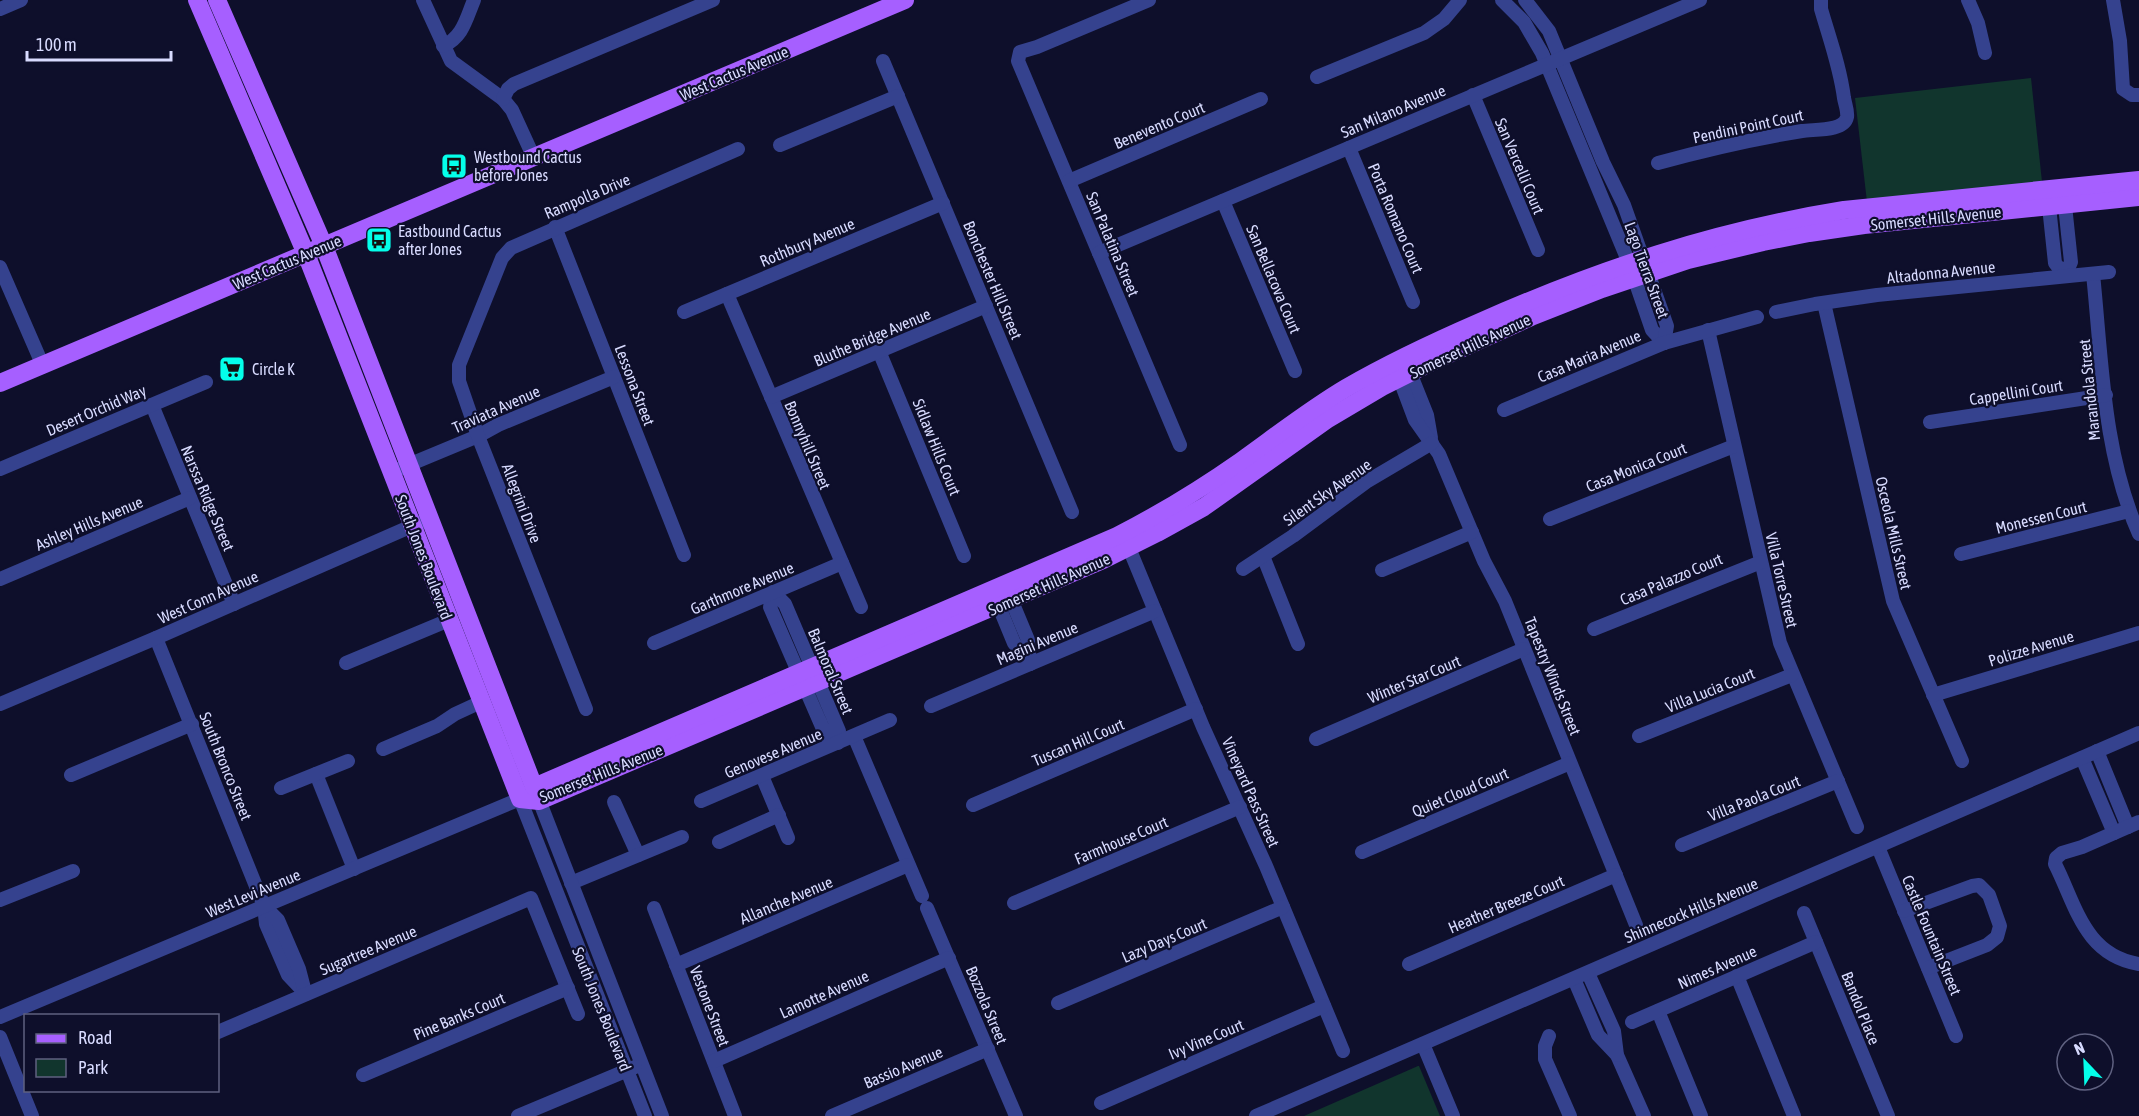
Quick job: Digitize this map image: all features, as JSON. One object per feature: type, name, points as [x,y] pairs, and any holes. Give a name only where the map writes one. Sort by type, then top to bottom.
[{"type":"main road","name":"South Jones Boulevard","points":[[197,0],[306,254],[481,702],[531,796]]},
{"type":"main road","name":"South Jones Boulevard","points":[[217,0],[324,246],[429,519],[531,796]]},
{"type":"main road","name":"West Cactus Avenue","points":[[0,383],[905,0]]},
{"type":"main road","name":"Somerset Hills Avenue","points":[[1002,596],[1071,557],[1150,519],[1197,491],[1308,412],[1402,367],[1531,317],[1638,268],[1821,231],[2056,197],[2139,180]]},
{"type":"main road","name":"Somerset Hills Avenue","points":[[2056,197],[2139,196]]},
{"type":"main road","name":"Somerset Hills Avenue","points":[[531,796],[1002,596],[1129,548],[1204,507],[1402,367]]},
{"type":"street","points":[[0,9],[21,0]]},
{"type":"street","points":[[423,0],[443,46],[455,65],[502,99],[512,110],[534,158]]},
{"type":"street","points":[[443,46],[460,36],[474,0]]},
{"type":"street","points":[[502,99],[514,84],[713,0]]},
{"type":"street","name":"San Palatina Street","points":[[1149,0],[1037,47],[1025,49],[1018,56],[1019,65],[1180,445]]},
{"type":"street","points":[[1317,76],[1424,33],[1444,19],[1460,0]]},
{"type":"street","name":"Lago Tierra Street","points":[[1526,0],[1549,31],[1603,162],[1624,205],[1652,330],[1664,343]]},
{"type":"street","name":"San Milano Avenue","points":[[1099,253],[1700,0]]},
{"type":"street","name":"Pendini Point Court","points":[[1658,163],[1761,138],[1819,128],[1831,129],[1844,123],[1847,117],[1842,77],[1823,17],[1821,0]]},
{"type":"street","points":[[1968,0],[1978,23],[1985,53]]},
{"type":"street","points":[[2114,0],[2120,41],[2122,85],[2123,89],[2133,94]]},
{"type":"street","name":"Lago Tierra Street","points":[[1508,2],[1533,36],[1638,268]]},
{"type":"street","name":"Bonchester Hill Street","points":[[884,61],[1072,512]]},
{"type":"street","name":"San Vercelli Court","points":[[1473,95],[1538,250]]},
{"type":"street","points":[[780,145],[898,96]]},
{"type":"street","name":"Benevento Court","points":[[1069,181],[1261,99]]},
{"type":"street","name":"Porta Romano Court","points":[[1349,148],[1413,302]]},
{"type":"street","name":"Rampolla Drive","points":[[482,307],[502,258],[517,244],[738,149]]},
{"type":"street","points":[[2056,197],[2055,263],[2065,276]]},
{"type":"street","name":"San Bellacova Court","points":[[1223,201],[1295,371]]},
{"type":"street","name":"Rothbury Avenue","points":[[684,312],[943,203]]},
{"type":"street","name":"Lessona Street","points":[[555,227],[684,555]]},
{"type":"street","points":[[0,267],[43,366]]},
{"type":"street","name":"Altadonna Avenue","points":[[1776,312],[1824,303],[2109,272]]},
{"type":"street","name":"Marandola Street","points":[[2093,274],[2112,449],[2129,511],[2139,534]]},
{"type":"street","name":"Bonnyhill Street","points":[[726,294],[861,607]]},
{"type":"street","name":"Osceola Mills Street","points":[[1824,303],[1888,584],[1898,613],[1962,761]]},
{"type":"street","name":"Bluthe Bridge Avenue","points":[[771,397],[986,306]]},
{"type":"street","name":"Allegrini Drive","points":[[482,307],[459,365],[458,375],[478,436],[586,709]]},
{"type":"street","name":"Casa Maria Avenue","points":[[1504,410],[1664,343],[1757,317]]},
{"type":"street","name":"Villa Torre Street","points":[[1708,330],[1780,643],[1857,827]]},
{"type":"street","name":"Sidlaw Hills Court","points":[[879,351],[964,556]]},
{"type":"street","name":"Tapestry Winds Street","points":[[1402,367],[1415,420],[1439,454],[1472,532],[1505,601],[1636,925]]},
{"type":"street","name":"Traviata Avenue","points":[[391,472],[478,436],[498,424],[614,377]]},
{"type":"street","name":"Desert Orchid Way","points":[[0,469],[206,382]]},
{"type":"street","name":"Cappellini Court","points":[[1930,422],[2106,395]]},
{"type":"street","name":"Narssa Ridge Street","points":[[152,405],[234,604]]},
{"type":"street","name":"Silent Sky Avenue","points":[[1243,569],[1366,482],[1431,443]]},
{"type":"street","name":"Casa Monica Court","points":[[1550,519],[1734,446]]},
{"type":"street","name":"Ashley Hills Avenue","points":[[0,579],[190,498]]},
{"type":"street","name":"Monessen Court","points":[[1961,554],[2129,511]]},
{"type":"street","name":"West Conn Avenue","points":[[0,704],[429,519]]},
{"type":"street","points":[[1382,570],[1472,532]]},
{"type":"street","name":"Vineyard Pass Street","points":[[1129,548],[1343,1051]]},
{"type":"street","points":[[1263,556],[1298,644]]},
{"type":"street","name":"Casa Palazzo Court","points":[[1594,629],[1761,562]]},
{"type":"street","name":"Garthmore Avenue","points":[[654,643],[842,563]]},
{"type":"street","name":"Balmoral Street","points":[[773,592],[770,607],[808,678],[826,736],[838,743]]},
{"type":"street","points":[[1002,596],[1014,643],[1030,664]]},
{"type":"street","name":"Magini Avenue","points":[[931,706],[1155,611]]},
{"type":"street","points":[[346,663],[449,620]]},
{"type":"street","name":"Polizze Avenue","points":[[1933,695],[2139,633]]},
{"type":"street","name":"South Bronco Street","points":[[156,638],[264,906],[266,924],[288,975],[306,994]]},
{"type":"street","name":"Winter Star Court","points":[[1316,739],[1524,650]]},
{"type":"street","name":"Villa Lucia Court","points":[[1639,736],[1792,675]]},
{"type":"street","points":[[383,749],[437,726],[455,714],[481,702]]},
{"type":"street","name":"Tuscan Hill Court","points":[[973,805],[1196,709]]},
{"type":"street","name":"Genovese Avenue","points":[[701,801],[890,720]]},
{"type":"street","points":[[71,775],[192,724]]},
{"type":"street","name":"Shinnecock Hills Avenue","points":[[1256,1116],[2139,733]]},
{"type":"street","name":"Balmoral Street","points":[[854,736],[924,902]]},
{"type":"street","points":[[2097,751],[2134,825],[2062,853],[2056,858],[2055,864],[2086,932],[2111,954],[2128,962],[2139,964]]},
{"type":"street","points":[[2082,758],[2115,833]]},
{"type":"street","points":[[281,788],[348,761]]},
{"type":"street","name":"Quiet Cloud Court","points":[[1362,852],[1570,763]]},
{"type":"street","points":[[316,774],[354,869]]},
{"type":"street","points":[[762,776],[788,837]]},
{"type":"street","name":"Villa Paola Court","points":[[1682,845],[1838,782]]},
{"type":"street","name":"West Levi Avenue","points":[[0,1017],[531,796]]},
{"type":"street","name":"South Jones Boulevard","points":[[531,796],[571,883],[662,1116]]},
{"type":"street","name":"South Jones Boulevard","points":[[531,796],[645,1116]]},
{"type":"street","points":[[614,802],[638,855]]},
{"type":"street","name":"Farmhouse Court","points":[[1014,903],[1240,807]]},
{"type":"street","points":[[719,842],[779,815]]},
{"type":"street","points":[[571,883],[682,837]]},
{"type":"street","name":"Castle Fountain Street","points":[[1878,848],[1956,1036]]},
{"type":"street","name":"Allanche Avenue","points":[[676,966],[908,865]]},
{"type":"street","points":[[0,900],[73,871]]},
{"type":"street","name":"Heather Breeze Court","points":[[1409,964],[1616,875]]},
{"type":"street","points":[[1904,911],[1972,886],[1979,885],[1989,895],[2000,926],[1997,937],[1986,945],[1928,968]]},
{"type":"street","name":"Sugartree Avenue","points":[[219,1032],[531,898],[568,988]]},
{"type":"street","name":"Bozzola Street","points":[[924,902],[1016,1116]]},
{"type":"street","name":"Lazy Days Court","points":[[1058,1003],[1283,907]]},
{"type":"street","name":"Vestone Street","points":[[654,909],[735,1116]]},
{"type":"street","name":"Bandol Place","points":[[1804,913],[1888,1116]]},
{"type":"street","name":"Nimes Avenue","points":[[1632,1022],[1816,942]]},
{"type":"street","name":"Lamotte Avenue","points":[[714,1061],[949,958]]},
{"type":"street","points":[[1588,972],[1614,1031],[1617,1055],[1644,1116]]},
{"type":"street","points":[[1737,976],[1794,1116]]},
{"type":"street","points":[[1574,978],[1598,1035],[1617,1055]]},
{"type":"street","points":[[568,988],[578,1014]]},
{"type":"street","name":"Pine Banks Court","points":[[363,1075],[568,988]]},
{"type":"street","name":"Ivy Vine Court","points":[[1101,1103],[1324,1006]]},
{"type":"street","points":[[1658,1011],[1701,1116]]},
{"type":"street","points":[[1549,1036],[1545,1046],[1545,1059],[1570,1116]]},
{"type":"street","points":[[0,1037],[32,1116]]},
{"type":"street","points":[[1423,1044],[1453,1116]]},
{"type":"street","name":"Bassio Avenue","points":[[832,1116],[988,1049]]},
{"type":"street","points":[[518,1116],[642,1064]]},
{"type":"green space","points":[[2031,78],[2042,182],[1867,202],[1855,98]]},
{"type":"green space","points":[[1418,1066],[1440,1116],[1304,1116]]},
{"type":"place","name":"Westbound Cactus before Jones","points":[[454,166]]},
{"type":"place","name":"Eastbound Cactus after Jones","points":[[379,240]]},
{"type":"place","name":"Circle K","points":[[232,369]]}]
